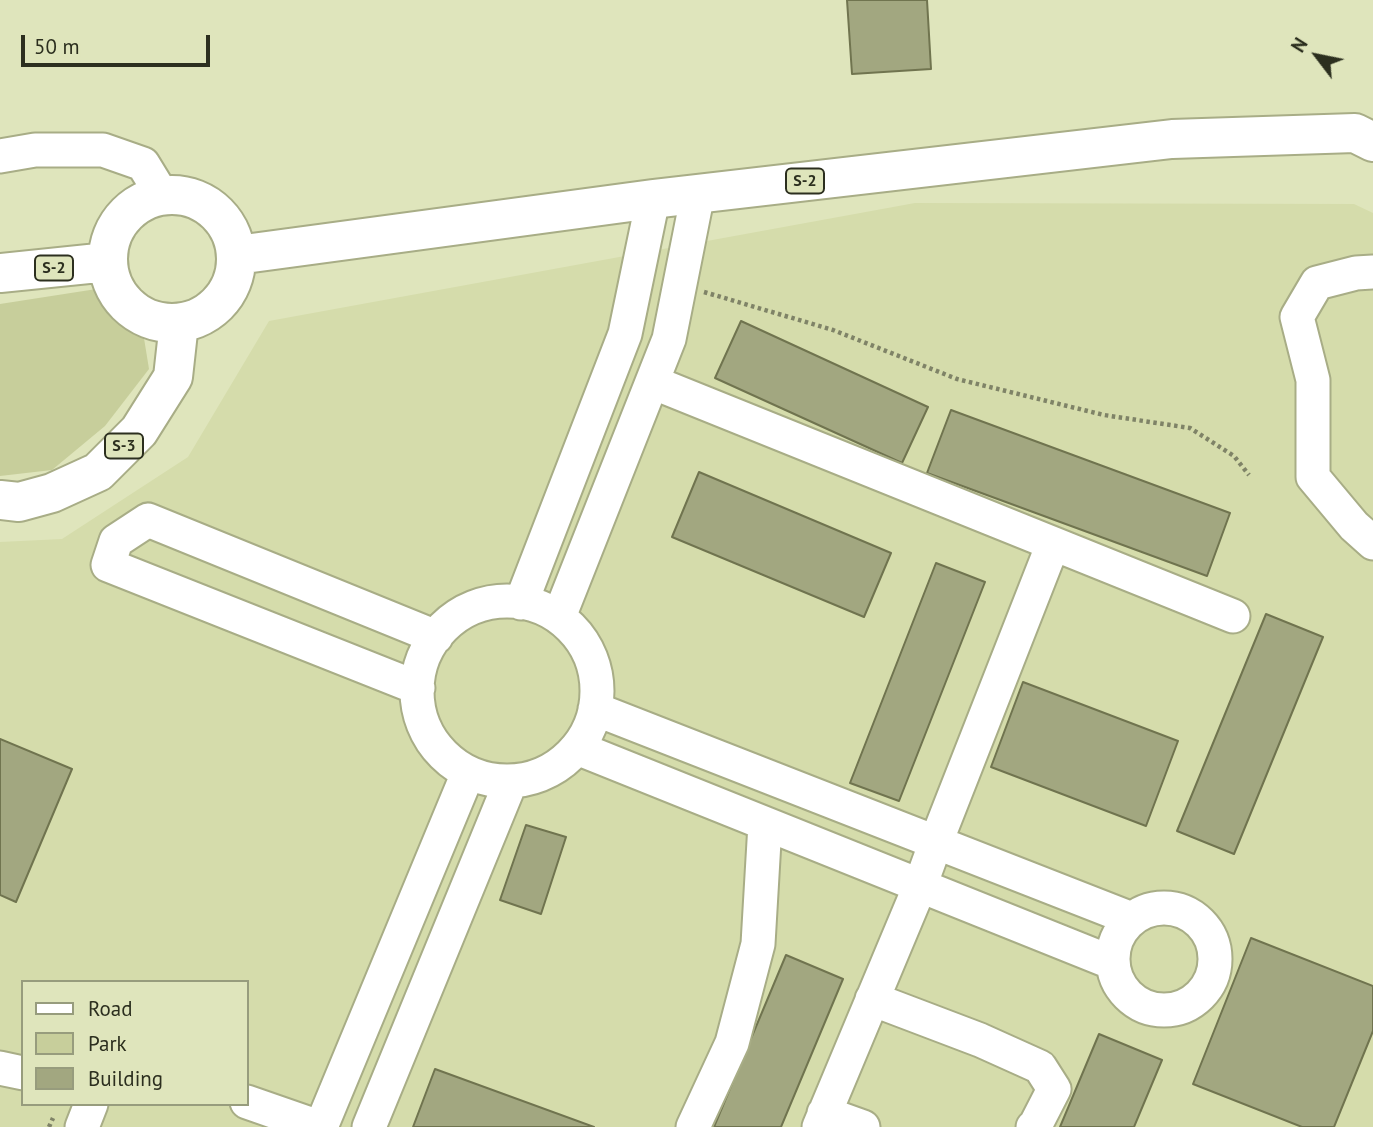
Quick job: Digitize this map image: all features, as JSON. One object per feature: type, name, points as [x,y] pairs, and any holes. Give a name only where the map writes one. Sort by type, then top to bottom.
[{"type":"highway","name":"S-2","points":[[237,255],[698,193],[1172,139],[1355,133],[1373,142]]},
{"type":"highway","points":[[162,195],[184,195],[204,202],[221,216],[232,234],[237,255],[235,276],[226,296],[211,311],[192,321],[171,324],[150,320],[131,310],[117,294],[109,275],[107,253],[113,233],[125,214],[142,202],[162,195]]},
{"type":"highway","name":"S-2","points":[[0,273],[108,262]]},
{"type":"highway","name":"S-3","points":[[0,500],[19,502],[52,493],[99,472],[139,431],[173,377],[179,323]]},
{"type":"street","points":[[0,156],[35,150],[103,150],[143,164],[162,195]]},
{"type":"street","points":[[559,617],[669,339],[698,193]]},
{"type":"street","points":[[521,603],[625,334],[653,199]]},
{"type":"street","points":[[1373,272],[1356,273],[1317,283],[1297,317],[1314,380],[1313,477],[1354,526],[1373,542]]},
{"type":"street","points":[[652,383],[1234,616]]},
{"type":"street","points":[[418,688],[108,565],[116,541],[148,520],[436,636]]},
{"type":"street","points":[[863,1127],[826,1109],[920,886],[1053,544]]},
{"type":"street","points":[[503,601],[521,603],[533,604],[559,617],[580,638],[594,664],[598,694],[592,723],[577,748],[555,768],[527,780],[497,782],[468,773],[443,756],[426,732],[417,703],[419,673],[429,645],[449,622],[474,607],[503,601]]},
{"type":"street","points":[[594,709],[1132,919]]},
{"type":"street","points":[[577,748],[1113,963]]},
{"type":"street","points":[[248,1102],[320,1127],[468,773]]},
{"type":"street","points":[[369,1127],[511,781]]},
{"type":"street","points":[[693,1127],[732,1043],[758,944],[765,824]]},
{"type":"street","points":[[1163,908],[1179,910],[1194,917],[1205,928],[1215,959],[1213,975],[1205,990],[1192,1002],[1175,1009],[1158,1010],[1141,1005],[1127,995],[1117,980],[1113,963],[1114,945],[1121,931],[1132,919],[1147,911],[1163,908]]},
{"type":"street","points":[[872,999],[980,1040],[1040,1067],[1054,1089],[1033,1127]]},
{"type":"street","points":[[0,1068],[21,1073]]},
{"type":"street","points":[[82,1127],[90,1106]]},
{"type":"path","points":[[680,285],[833,330],[957,379],[1104,415],[1190,428],[1234,456],[1249,475]]},
{"type":"shaded area","points":[[915,203],[1354,204],[1373,213],[1373,1127],[0,1127],[0,542],[62,539],[188,457],[269,321]]},
{"type":"green space","points":[[135,283],[149,369],[105,426],[52,470],[0,476],[0,304]]},
{"type":"building","points":[[847,0],[927,0],[931,69],[852,74]]},
{"type":"building","points":[[741,321],[928,407],[902,463],[715,378]]},
{"type":"building","points":[[951,410],[1230,513],[1207,576],[927,473]]},
{"type":"building","points":[[699,472],[891,553],[864,617],[672,537]]},
{"type":"building","points":[[936,563],[985,582],[899,801],[850,783]]},
{"type":"building","points":[[1266,614],[1323,637],[1234,854],[1177,831]]},
{"type":"building","points":[[1023,682],[1178,741],[1146,826],[991,767]]},
{"type":"building","points":[[0,739],[72,769],[16,902],[0,895]]},
{"type":"building","points":[[526,825],[566,837],[541,914],[500,900]]},
{"type":"building","points":[[1251,938],[1373,986],[1373,1031],[1334,1127],[1302,1127],[1193,1084]]},
{"type":"building","points":[[786,955],[843,979],[781,1127],[714,1127]]},
{"type":"building","points":[[1099,1034],[1162,1060],[1134,1127],[1060,1127]]},
{"type":"building","points":[[435,1069],[594,1127],[413,1127]]}]
